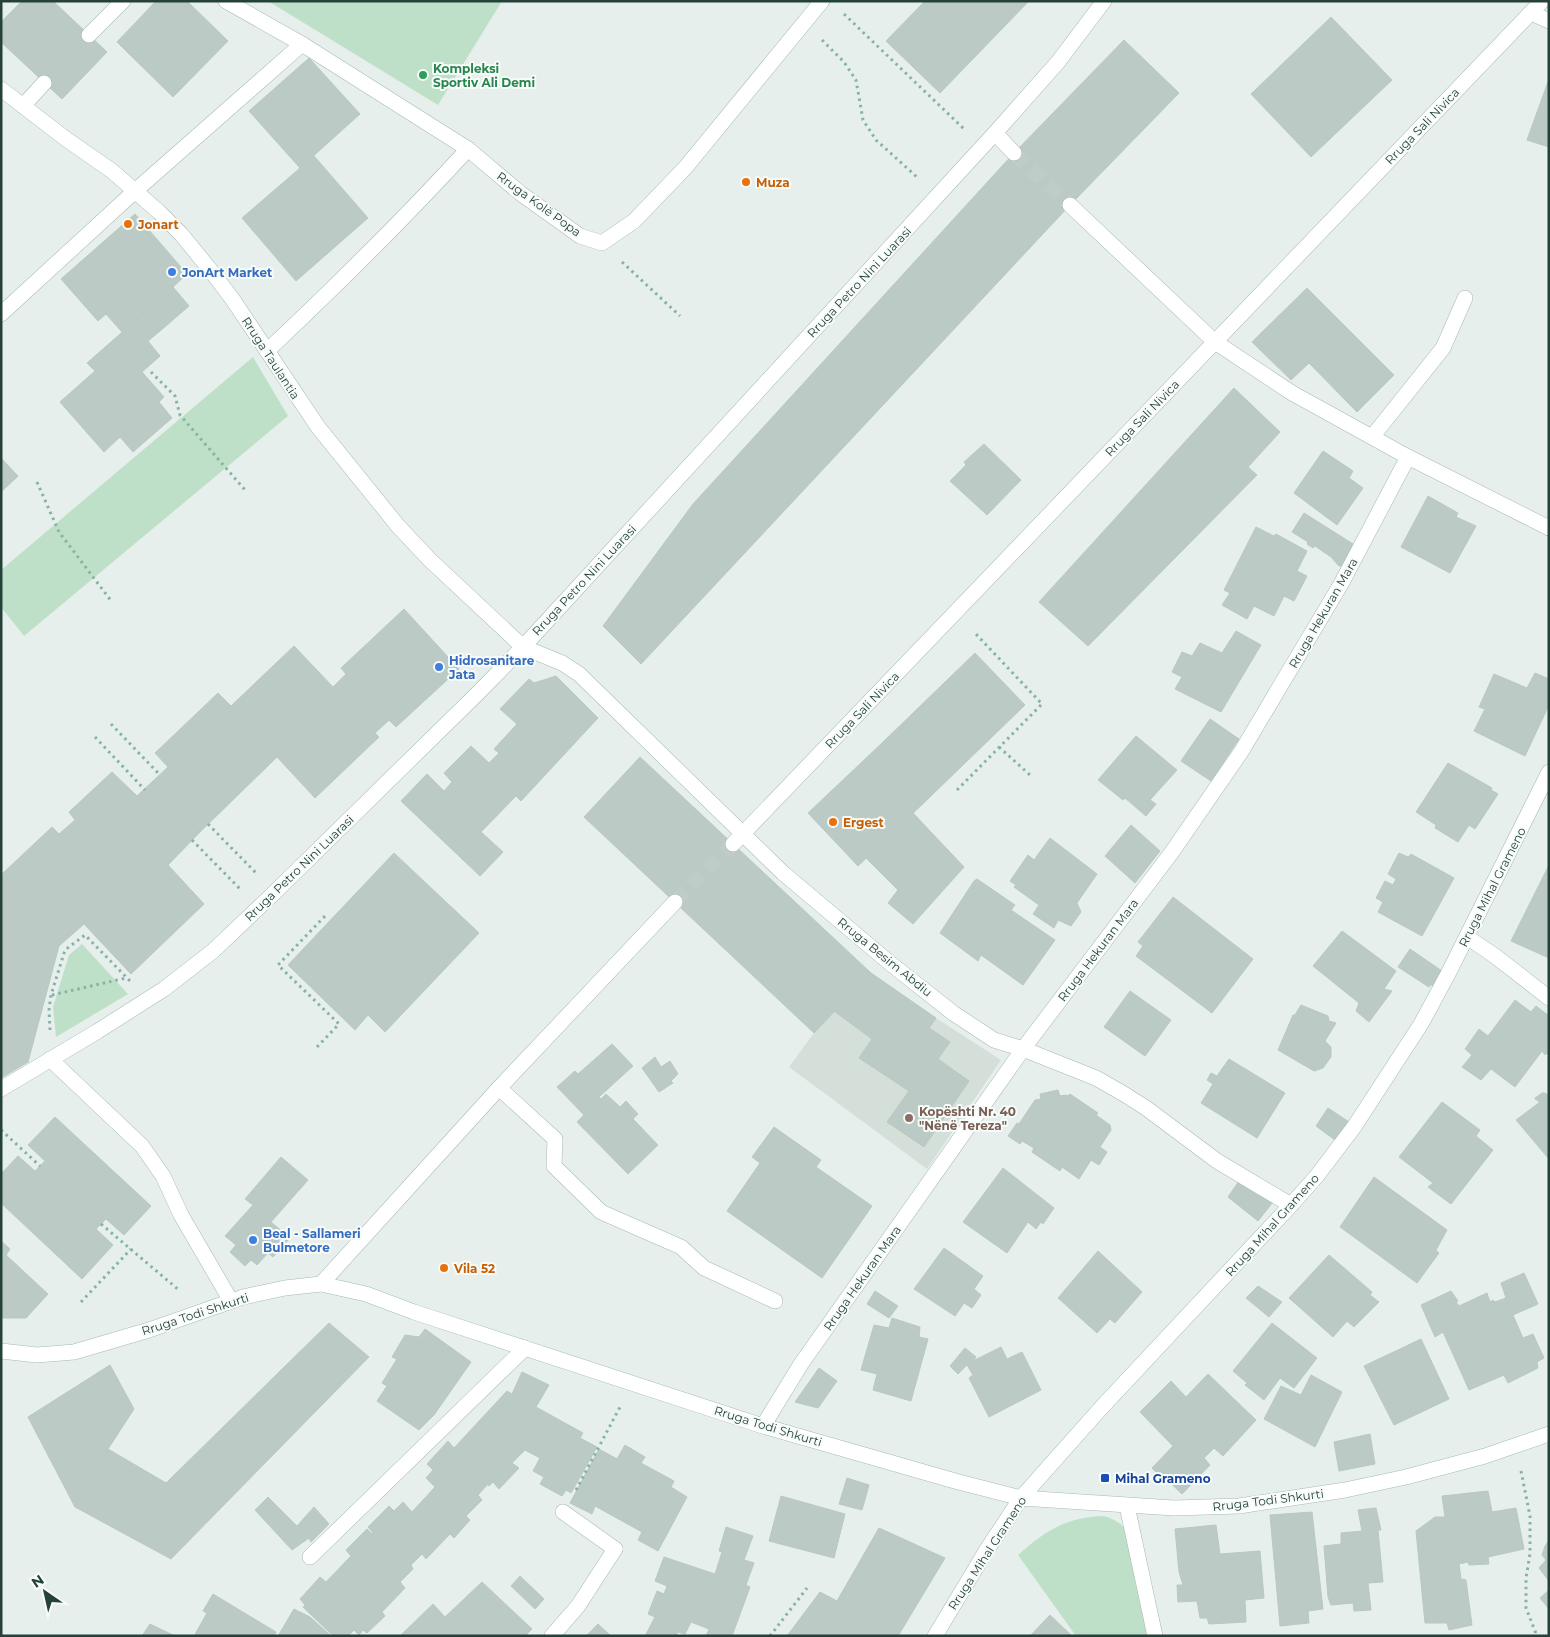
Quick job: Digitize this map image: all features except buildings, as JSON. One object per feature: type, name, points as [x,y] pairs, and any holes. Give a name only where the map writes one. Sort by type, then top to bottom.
[{"type":"street","points":[[89,35],[123,1]]},
{"type":"street","name":"Rruga Kolë Popa","points":[[226,1],[302,44],[468,149],[520,193],[580,236],[602,242]]},
{"type":"street","points":[[602,242],[634,221],[685,168],[822,1]]},
{"type":"street","name":"Rruga Petro Nini Luarasi","points":[[1,1089],[164,989],[213,951],[478,693],[995,133],[1058,62],[1104,1]]},
{"type":"street","name":"Rruga Sali Nivica","points":[[738,839],[1542,1]]},
{"type":"street","points":[[1531,13],[1549,21]]},
{"type":"street","points":[[1,314],[135,191],[302,44]]},
{"type":"street","points":[[23,106],[44,83]]},
{"type":"street","name":"Rruga Taulantia","points":[[1,89],[112,171],[159,212],[197,253],[233,300],[318,427],[398,526],[430,560],[523,646]]},
{"type":"street","points":[[995,133],[1014,153]]},
{"type":"street","points":[[267,351],[414,207],[468,149]]},
{"type":"street","points":[[1070,205],[1215,342],[1292,393],[1408,457],[1549,528]]},
{"type":"street","points":[[1372,437],[1443,348],[1465,298]]},
{"type":"street","name":"Rruga Hekuran Mara","points":[[763,1426],[801,1364],[1023,1049],[1172,852],[1241,752],[1341,584],[1408,457]]},
{"type":"street","name":"Rruga Besim Abdiu","points":[[523,646],[562,663],[579,674],[738,839],[783,873],[891,964],[953,1013],[994,1040],[1023,1049],[1096,1078],[1146,1108],[1217,1161],[1291,1205]]},
{"type":"street","name":"Rruga Mihal Grameno","points":[[935,1636],[991,1543],[1021,1498],[1101,1408],[1291,1205],[1332,1155],[1381,1086],[1421,1024],[1467,937],[1549,772]]},
{"type":"street","points":[[321,1284],[499,1088],[675,902]]},
{"type":"street","points":[[1467,937],[1549,998]]},
{"type":"street","points":[[50,1059],[142,1146],[163,1176],[181,1215],[231,1301]]},
{"type":"street","points":[[499,1088],[555,1139],[554,1166],[601,1212],[681,1247],[704,1268],[775,1301]]},
{"type":"street","name":"Rruga Todi Shkurti","points":[[1,1351],[37,1355],[74,1352],[149,1330],[244,1297],[321,1284],[366,1294],[763,1426],[955,1481],[1021,1498],[1127,1506],[1217,1507],[1345,1490],[1443,1468],[1549,1434]]},
{"type":"street","points":[[310,1557],[524,1348]]},
{"type":"street","points":[[1127,1506],[1155,1636]]},
{"type":"street","points":[[552,1636],[578,1606],[615,1549],[563,1512]]},
{"type":"path","points":[[842,13],[982,147]]},
{"type":"path","points":[[844,62],[856,80],[864,120],[876,140],[938,196]]},
{"type":"path","points":[[602,242],[680,316]]},
{"type":"path","points":[[152,372],[175,396],[180,415],[245,490]]},
{"type":"path","points":[[36,482],[59,532],[112,602]]},
{"type":"path","points":[[955,613],[1042,704],[957,790]]},
{"type":"path","points":[[111,724],[160,775]]},
{"type":"path","points":[[95,737],[145,790]]},
{"type":"path","points":[[999,747],[1030,775]]},
{"type":"path","points":[[208,824],[250,868]]},
{"type":"path","points":[[192,840],[259,908]]},
{"type":"path","points":[[325,916],[278,965],[339,1024]]},
{"type":"path","points":[[50,1059],[49,1010],[51,996],[65,950],[85,935],[148,999]]},
{"type":"path","points":[[51,996],[126,978]]},
{"type":"path","points":[[318,1047],[344,1019]]},
{"type":"path","points":[[1,1130],[40,1166]]},
{"type":"path","points":[[101,1224],[173,1285]]},
{"type":"path","points":[[82,1302],[131,1249]]},
{"type":"path","points":[[563,1512],[633,1383]]},
{"type":"path","points":[[1517,1445],[1530,1516],[1530,1554],[1526,1578],[1526,1608],[1537,1636]]},
{"type":"path","points":[[770,1636],[807,1588]]},
{"type":"shaded area","name":"Kopështi Nr. 40 \"Nënë Tereza\"","points":[[871,973],[1001,1060],[927,1169],[789,1067],[814,1033]]},
{"type":"green space","name":"Kompleksi Sportiv Ali Demi","points":[[268,1],[502,1],[438,105]]},
{"type":"green space","points":[[253,357],[288,416],[24,636],[1,607],[1,570]]},
{"type":"green space","points":[[82,944],[128,994],[56,1037],[53,1007],[69,955]]},
{"type":"green space","points":[[1104,1516],[1111,1518],[1128,1531],[1150,1636],[1076,1636],[1018,1555],[1047,1532],[1067,1522]]},
{"type":"tunnel","points":[[1014,153],[1070,205]]},
{"type":"tunnel","points":[[675,902],[733,844]]},
{"type":"place","name":"Kompleksi Sportiv Ali Demi","points":[[423,75]]},
{"type":"place","name":"Muza","points":[[746,182]]},
{"type":"place","name":"Jonart","points":[[128,224]]},
{"type":"place","name":"JonArt Market","points":[[172,272]]},
{"type":"place","name":"Hidrosanitare Jata","points":[[439,667]]},
{"type":"place","name":"Ergest","points":[[833,822]]},
{"type":"place","name":"Kopështi Nr. 40 \"Nënë Tereza\"","points":[[909,1118]]},
{"type":"place","name":"Beal - Sallameri Bulmetore","points":[[253,1240]]},
{"type":"place","name":"Vila 52","points":[[444,1268]]},
{"type":"place","name":"Mihal Grameno","points":[[1105,1478]]}]
